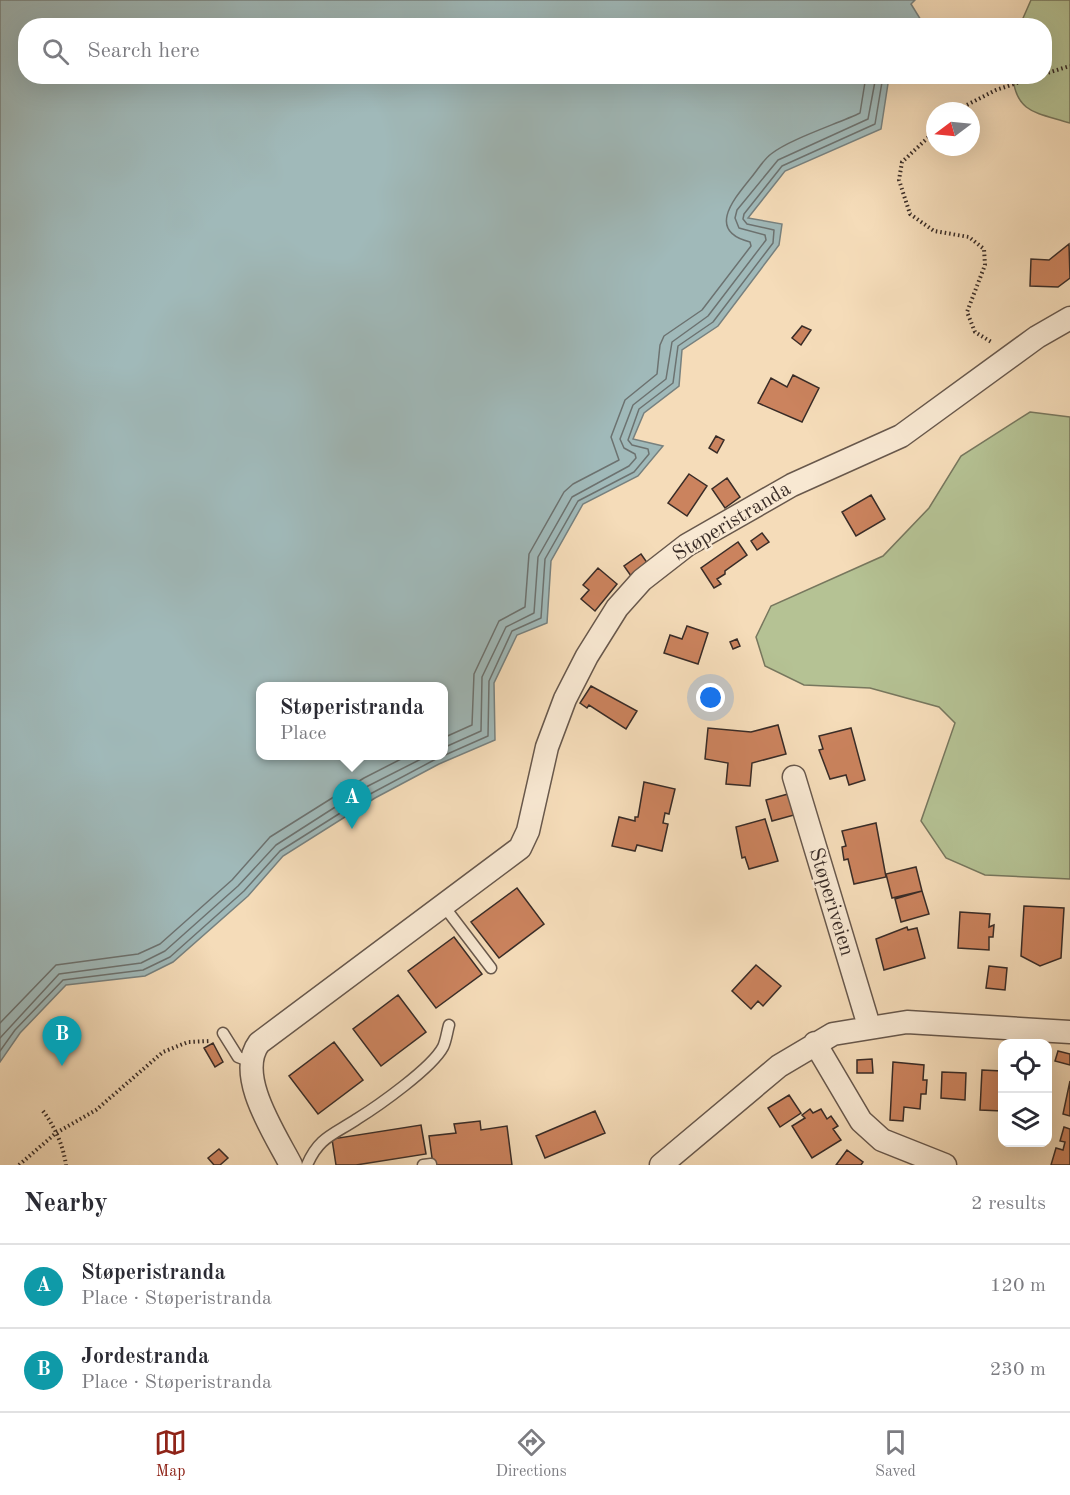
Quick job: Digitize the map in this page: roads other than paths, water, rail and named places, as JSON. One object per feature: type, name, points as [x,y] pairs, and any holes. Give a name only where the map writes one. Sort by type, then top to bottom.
[{"type":"street","name":"Støperistranda","points":[[251,1062],[253,1052],[259,1043],[520,848],[528,831],[547,747],[565,699],[617,609],[642,580],[687,545],[792,485],[901,436],[1014,356],[1037,337],[1070,318]]},
{"type":"street","name":"Støperiveien","points":[[794,777],[869,1026]]},
{"type":"street","points":[[661,1165],[779,1066],[833,1034],[869,1026],[908,1022],[1070,1032]]},
{"type":"street","points":[[815,1043],[861,1120],[882,1140],[945,1165]]},
{"type":"street","points":[[251,1062],[251,1072],[262,1112],[291,1165]]},
{"type":"lane","points":[[443,905],[491,968]]},
{"type":"lane","points":[[307,1165],[312,1153],[325,1137],[370,1111],[434,1059],[443,1048],[448,1025]]},
{"type":"lane","points":[[223,1034],[238,1057],[251,1062]]},
{"type":"water","points":[[0,0],[915,0],[911,4],[920,18],[18,18],[18,84],[888,84],[881,129],[785,171],[748,218],[782,224],[779,245],[718,326],[682,350],[679,386],[644,413],[633,439],[663,446],[638,476],[583,504],[551,561],[547,623],[517,635],[494,683],[495,740],[439,764],[375,798],[283,856],[248,896],[173,962],[145,976],[66,985],[20,1033],[0,1062]]},
{"type":"place","name":"Støperistranda","points":[[352,829]]},
{"type":"place","name":"Jordestranda","points":[[62,1066]]}]
